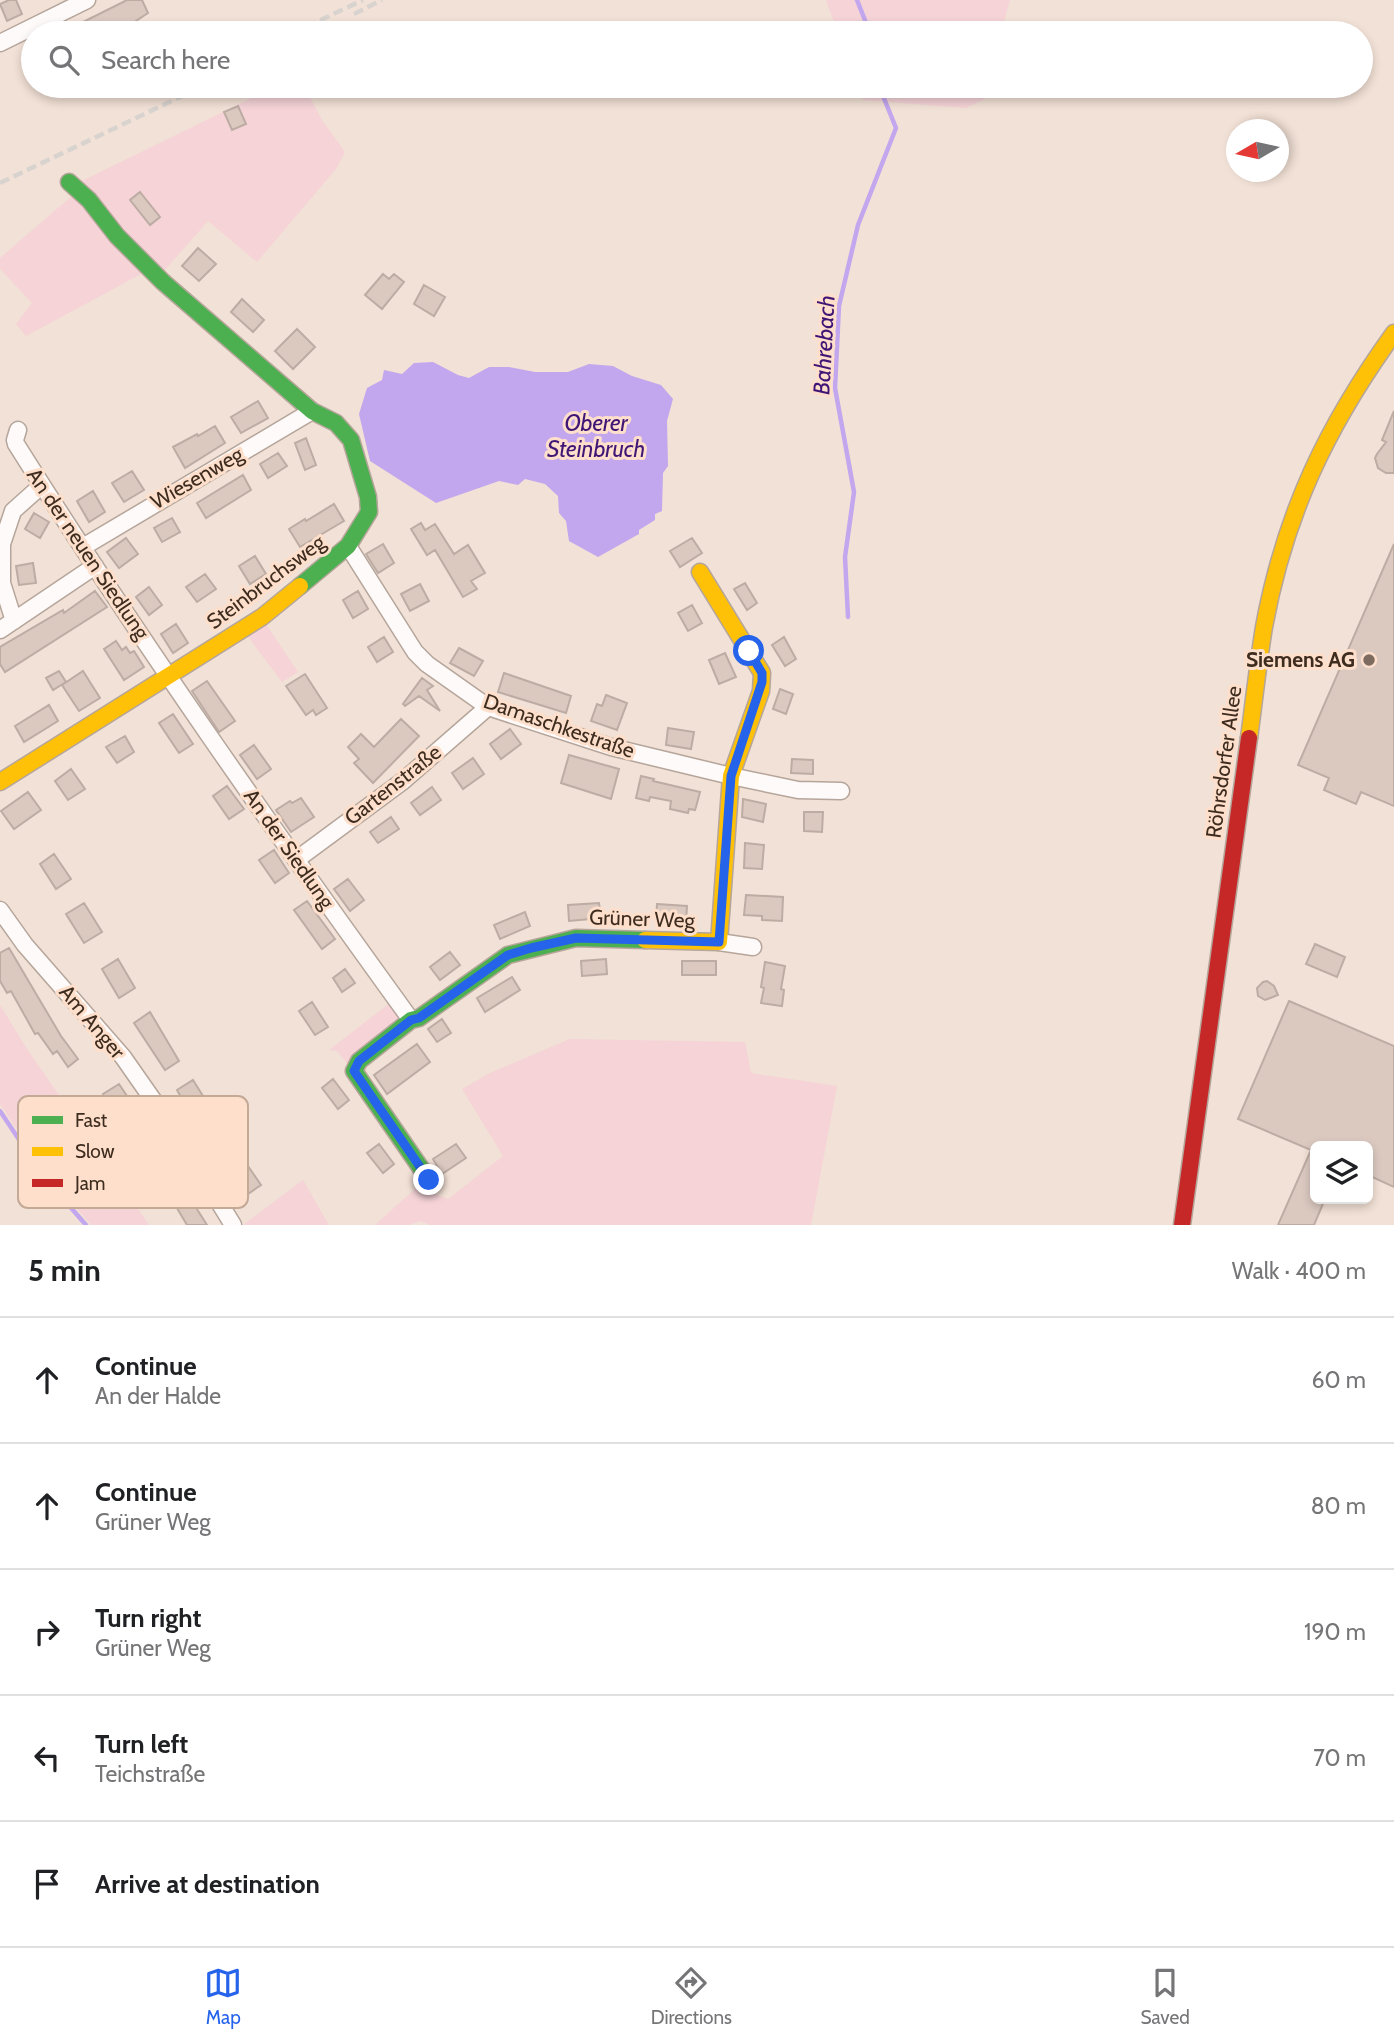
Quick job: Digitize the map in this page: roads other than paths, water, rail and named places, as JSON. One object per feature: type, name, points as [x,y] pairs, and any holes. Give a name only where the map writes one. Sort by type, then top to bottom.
[{"type":"street","points":[[45,21],[87,0]]},
{"type":"street","points":[[0,43],[21,33]]},
{"type":"street","name":"Steinbruchsweg","points":[[0,782],[262,617],[348,546],[369,512],[368,497],[351,440],[336,423],[312,411],[163,282],[117,236],[89,200],[69,182]]},
{"type":"street","name":"Röhrsdorfer Allee","points":[[1182,1225],[1264,628],[1277,566],[1299,498],[1329,431],[1368,367],[1394,334]]},
{"type":"street","name":"Wiesenweg","points":[[83,547],[312,411]]},
{"type":"street","name":"An der neuen Siedlung","points":[[18,430],[16,444],[41,485],[169,676]]},
{"type":"street","points":[[41,485],[13,512],[2,544],[2,583],[7,625],[95,566]]},
{"type":"street","name":"Damaschkestraße","points":[[348,546],[415,652],[427,664],[488,707],[611,747],[731,776],[798,790],[841,791]]},
{"type":"street","name":"Grüner Weg","points":[[700,572],[762,673],[761,691],[731,776],[719,942]]},
{"type":"street","name":"An der Siedlung","points":[[169,676],[411,1020]]},
{"type":"street","name":"Gartenstraße","points":[[296,859],[403,781],[488,707]]},
{"type":"street","name":"Am Anger","points":[[0,910],[25,945],[123,1057],[150,1096]]},
{"type":"street","name":"Grüner Weg","points":[[429,1180],[354,1071],[359,1061],[411,1020],[419,1018],[508,955],[576,938],[719,942],[753,947]]},
{"type":"street","name":"Am Anger","points":[[223,1208],[233,1225]]},
{"type":"water","name":"Oberer Steinbruch","points":[[433,362],[469,378],[489,367],[568,372],[589,364],[613,366],[632,376],[661,385],[673,399],[667,421],[668,466],[663,473],[662,511],[655,514],[655,520],[639,530],[639,534],[598,557],[569,541],[566,521],[559,513],[558,496],[545,484],[525,479],[518,485],[499,481],[436,503],[370,461],[359,414],[367,388],[382,380],[384,370],[402,374],[414,363]]},
{"type":"waterway","name":"Bahrebach","points":[[857,0],[865,21]]},
{"type":"waterway","name":"Bahrebach","points":[[848,617],[845,557],[854,492],[835,388],[839,306],[858,225],[896,128],[884,98]]},
{"type":"waterway","points":[[0,1111],[18,1138]]},
{"type":"waterway","points":[[71,1208],[86,1225]]},
{"type":"railway","points":[[318,21],[363,0]]},
{"type":"railway","points":[[354,14],[382,0]]},
{"type":"railway","points":[[0,183],[178,98]]},
{"type":"place","name":"Siemens AG","points":[[1369,660]]}]
